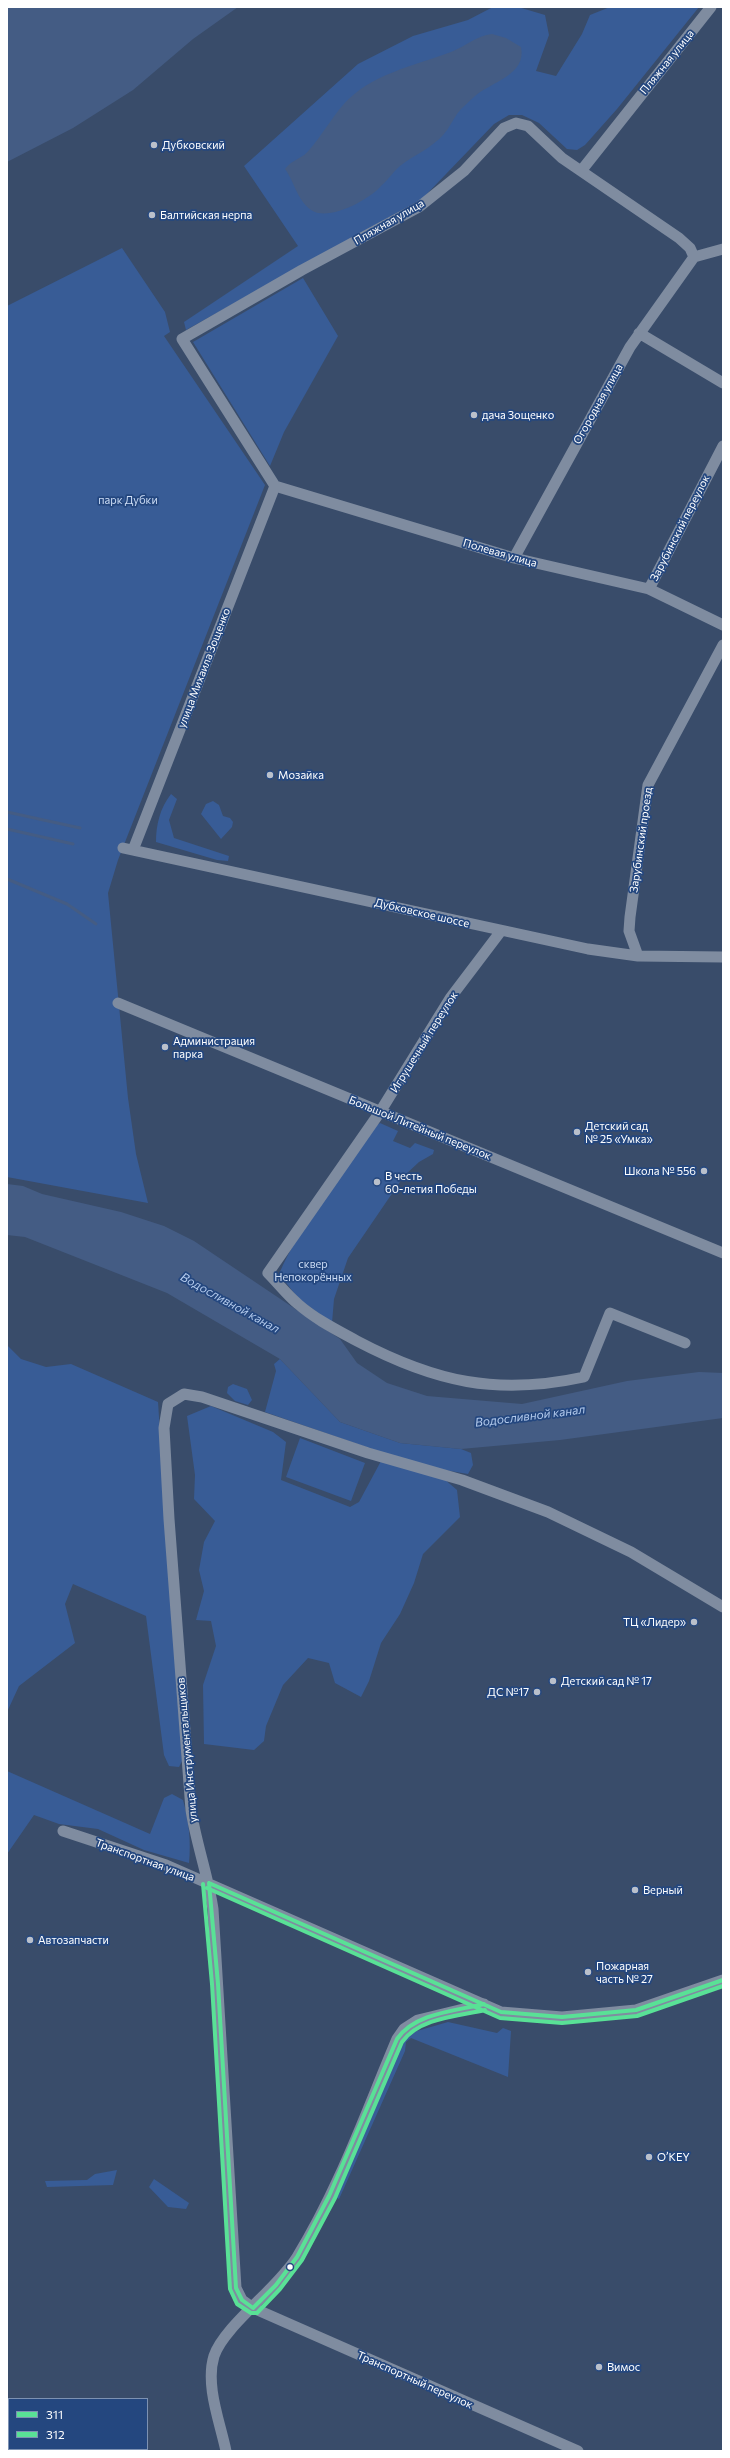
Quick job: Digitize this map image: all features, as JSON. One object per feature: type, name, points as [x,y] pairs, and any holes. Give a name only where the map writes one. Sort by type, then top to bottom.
[{"type":"street","name":"Пляжная улица","points":[[275,486],[182,339],[302,270],[419,207],[464,171],[504,128],[516,123],[528,126],[562,158],[581,171],[711,7]]},
{"type":"street","points":[[581,171],[679,238],[690,248],[694,258],[723,248]]},
{"type":"street","name":"Огородная улица","points":[[514,558],[546,497],[639,333],[694,258]]},
{"type":"street","points":[[639,333],[723,383]]},
{"type":"street","name":"Зарубинский переулок","points":[[649,589],[723,446]]},
{"type":"street","name":"Полевая улица","points":[[275,486],[514,558],[649,589],[723,625]]},
{"type":"street","name":"улица Михаила Зощенко","points":[[128,849],[275,486]]},
{"type":"street","name":"Зарубинский проезд","points":[[638,956],[629,931],[648,785],[723,645]]},
{"type":"street","name":"Дубковское шоссе","points":[[128,849],[588,949],[638,956],[723,957]]},
{"type":"street","name":"Игрушечный переулок","points":[[501,931],[451,997],[380,1112],[268,1273],[298,1304],[337,1330],[387,1357],[430,1374],[456,1380],[520,1386],[549,1384],[584,1377],[610,1313],[685,1343]]},
{"type":"street","name":"Большой Литейный переулок","points":[[118,1003],[723,1253]]},
{"type":"street","name":"улица Инструментальщиков","points":[[253,2308],[242,2300],[236,2288],[216,1954],[209,1883],[194,1830],[191,1810],[164,1428],[168,1404],[184,1394],[202,1397],[368,1453],[462,1480],[548,1512],[630,1552],[723,1607]]},
{"type":"street","name":"Транспортная улица","points":[[62,1830],[166,1865],[501,2012],[581,2017],[636,2010],[723,1980]]},
{"type":"street","points":[[226,2451],[212,2386],[214,2358],[223,2339],[276,2285],[298,2257],[329,2196],[397,2039],[404,2029],[418,2020],[484,2004]]},
{"type":"street","name":"Транспортный переулок","points":[[253,2308],[578,2451]]},
{"type":"green space","points":[[493,7],[518,7],[545,15],[549,35],[536,71],[556,76],[582,34],[590,15],[610,7],[699,7],[617,109],[585,145],[577,150],[567,149],[539,123],[522,115],[509,115],[494,124],[422,199],[186,330],[184,322],[298,246],[244,166],[358,64],[413,36],[468,20]]},
{"type":"green space","name":"парк Дубки","points":[[122,248],[165,312],[170,332],[164,336],[265,485],[118,860],[108,893],[128,1098],[136,1154],[148,1203],[7,1177],[7,306]]},
{"type":"green space","points":[[303,278],[338,336],[284,432],[270,466],[193,342]]},
{"type":"green space","points":[[171,794],[177,799],[169,820],[174,838],[229,856],[228,861],[217,860],[156,842],[159,817],[167,799]]},
{"type":"green space","points":[[213,801],[219,805],[223,816],[230,818],[233,822],[232,827],[221,839],[201,814],[206,804]]},
{"type":"green space","name":"сквер Непокорённых","points":[[380,1123],[398,1131],[393,1141],[410,1148],[415,1143],[434,1150],[433,1154],[419,1162],[404,1176],[348,1258],[334,1299],[332,1323],[299,1299],[279,1274],[298,1236],[322,1199],[374,1127]]},
{"type":"green space","points":[[7,1345],[21,1359],[46,1367],[71,1364],[158,1402],[182,1761],[179,1767],[169,1766],[164,1755],[146,1616],[73,1584],[65,1604],[75,1643],[19,1686],[7,1712]]},
{"type":"green space","points":[[280,1359],[340,1422],[400,1443],[461,1449],[471,1453],[473,1465],[468,1474],[421,1466],[265,1412],[276,1371],[274,1364]]},
{"type":"green space","points":[[233,1384],[247,1389],[252,1400],[248,1405],[235,1401],[227,1393],[228,1387]]},
{"type":"green space","points":[[211,1406],[273,1432],[286,1442],[281,1480],[350,1507],[359,1502],[381,1461],[443,1478],[457,1490],[460,1517],[423,1554],[414,1583],[400,1614],[381,1643],[369,1681],[361,1697],[335,1683],[329,1663],[308,1658],[283,1685],[266,1726],[264,1741],[254,1750],[204,1744],[203,1685],[216,1646],[211,1621],[196,1620],[204,1591],[199,1570],[204,1542],[215,1521],[194,1499],[195,1475],[187,1416]]},
{"type":"green space","points":[[300,1438],[365,1463],[351,1501],[286,1477]]},
{"type":"green space","points":[[7,1771],[150,1834],[164,1798],[172,1794],[183,1800],[185,1808],[190,1839],[189,1863],[144,1850],[98,1829],[59,1824],[34,1815],[7,1854]]},
{"type":"green space","points":[[448,2022],[497,2033],[503,2028],[511,2031],[508,2077],[411,2038],[406,2042],[405,2051],[339,2199],[331,2195],[403,2035]]},
{"type":"green space","points":[[117,2170],[113,2185],[47,2187],[45,2181],[87,2180],[95,2174]]},
{"type":"green space","points":[[154,2179],[189,2203],[186,2209],[168,2207],[149,2187]]},
{"type":"water","points":[[7,7],[238,7],[193,39],[133,90],[73,128],[7,162]]},
{"type":"water","points":[[492,34],[506,38],[521,47],[519,64],[513,71],[475,96],[459,111],[446,132],[439,139],[400,166],[375,192],[348,208],[337,211],[318,213],[306,206],[285,169],[307,152],[343,105],[354,94],[379,78],[451,52],[476,39]]},
{"type":"water","name":"Водосливной канал","points":[[7,1184],[23,1186],[42,1194],[121,1212],[164,1226],[194,1241],[340,1339],[357,1363],[387,1383],[427,1396],[522,1404],[627,1381],[699,1372],[723,1373],[723,1418],[560,1440],[461,1449],[400,1443],[340,1422],[280,1359],[167,1293],[25,1237],[7,1235]]},
{"type":"waterway","points":[[7,812],[80,828]]},
{"type":"waterway","points":[[7,829],[73,844]]},
{"type":"waterway","points":[[7,879],[67,904],[96,924]]},
{"type":"transit line","name":"311","points":[[209,1883],[218,1984],[236,2288],[242,2300],[253,2308],[276,2285],[297,2257],[329,2196],[397,2039],[405,2030],[425,2018],[448,2011],[484,2004]]},
{"type":"transit line","name":"311","points":[[209,1883],[501,2012],[562,2017],[636,2010],[723,1980]]},
{"type":"transit line","name":"312","points":[[203,1884],[212,1984],[230,2289],[237,2304],[251,2313],[257,2313],[280,2289],[302,2260],[335,2198],[402,2042],[409,2034],[429,2023],[451,2016],[485,2010]]},
{"type":"transit line","name":"312","points":[[207,1888],[500,2018],[562,2023],[637,2016],[723,1986]]},
{"type":"place","name":"Дубковский","points":[[154,145]]},
{"type":"place","name":"Балтийская нерпа","points":[[152,215]]},
{"type":"place","name":"дача Зощенко","points":[[474,415]]},
{"type":"place","name":"Мозайка","points":[[270,775]]},
{"type":"place","name":"Администрация парка","points":[[165,1047]]},
{"type":"place","name":"Детский сад № 25 «Умка»","points":[[577,1132]]},
{"type":"place","name":"Школа № 556","points":[[704,1171]]},
{"type":"place","name":"В честь 60-летия Победы","points":[[377,1182]]},
{"type":"place","name":"ТЦ «Лидер»","points":[[694,1622]]},
{"type":"place","name":"Детский сад № 17","points":[[553,1681]]},
{"type":"place","name":"ДС №17","points":[[537,1692]]},
{"type":"place","name":"Верный","points":[[635,1890]]},
{"type":"place","name":"Автозапчасти","points":[[30,1940]]},
{"type":"place","name":"Пожарная часть № 27","points":[[588,1972]]},
{"type":"place","name":"O’KEY","points":[[649,2157]]},
{"type":"place","name":"Вимос","points":[[599,2367]]}]
